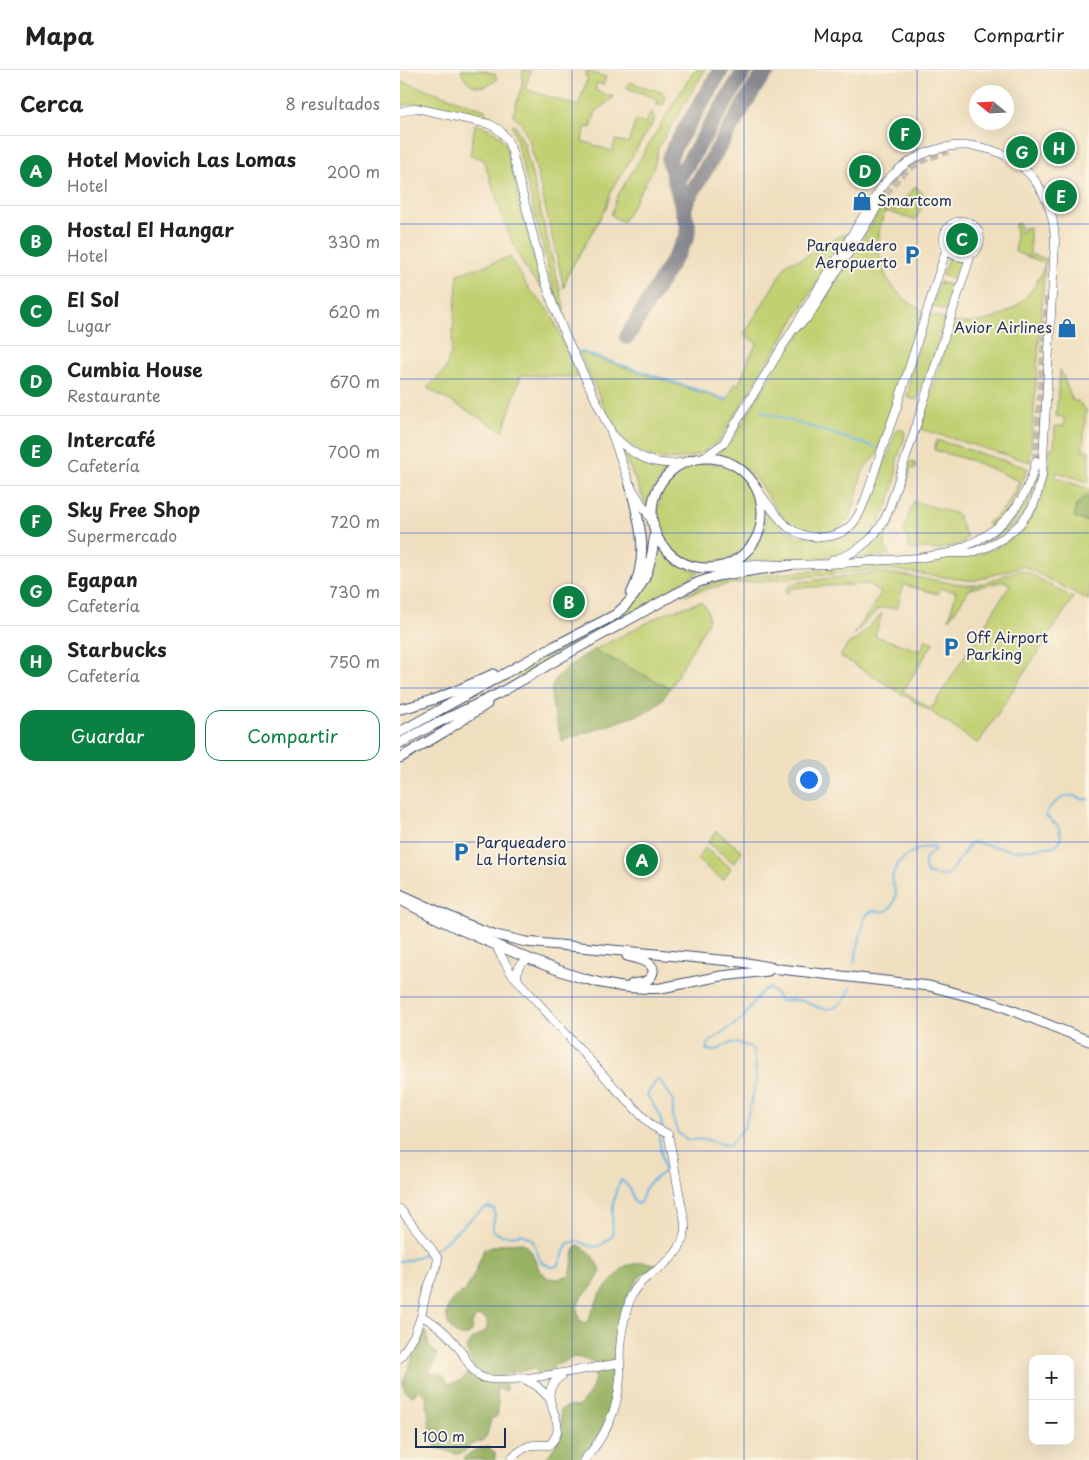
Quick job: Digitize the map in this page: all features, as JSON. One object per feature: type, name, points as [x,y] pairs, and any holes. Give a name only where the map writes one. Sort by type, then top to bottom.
[{"type":"main road","points":[[677,593],[695,577],[717,568],[738,559],[756,540],[761,523],[760,497],[748,476],[742,470],[729,463],[714,459],[699,459],[688,462],[674,470],[659,487],[654,501],[653,516],[659,539],[668,552],[681,562],[696,568],[717,568]]},
{"type":"main road","points":[[624,607],[640,569],[643,547],[630,485]]},
{"type":"main road","points":[[400,732],[545,651],[615,615],[641,586],[648,571],[652,561],[655,528]]},
{"type":"main road","points":[[400,743],[498,694],[677,593],[716,576],[790,566]]},
{"type":"main road","points":[[400,708],[415,706],[446,695],[545,651]]},
{"type":"main road","points":[[400,758],[466,718],[493,700],[498,694]]},
{"type":"main road","points":[[400,894],[466,924],[496,935],[526,942],[742,962],[780,969],[942,989],[994,1003],[1089,1041]]},
{"type":"main road","points":[[400,901],[472,936],[568,974],[600,984],[649,989],[661,988],[740,973],[780,969]]},
{"type":"main road","points":[[607,950],[645,961],[653,969],[649,979],[641,983],[611,985]]},
{"type":"street","points":[[400,112],[416,108],[488,124],[499,129],[506,137],[512,152],[542,271],[552,302],[610,432],[630,485],[655,528]]},
{"type":"street","points":[[699,459],[723,444],[882,186],[897,170],[922,155],[942,148],[964,145],[997,152],[1017,163],[1033,179],[1050,210],[1054,231],[1054,255],[1042,476],[1033,506],[1020,524],[1005,537],[987,547],[970,553],[949,553],[918,558],[790,566],[755,564],[717,568]]},
{"type":"street","points":[[792,331],[807,318],[818,302],[879,204]]},
{"type":"street","points":[[756,488],[783,522],[789,528],[798,532],[822,538],[832,536],[844,530],[856,520],[898,402],[947,247],[945,236],[948,229],[955,222],[968,222],[976,228],[980,237],[978,246],[971,254],[890,509],[873,537],[853,552],[836,559],[814,564]]},
{"type":"street","points":[[947,247],[952,253],[959,256],[971,254]]},
{"type":"street","points":[[610,432],[631,452],[645,459],[665,464],[688,462]]},
{"type":"street","points":[[949,553],[973,544],[985,537],[1009,517],[1029,485],[1036,461]]},
{"type":"street","points":[[496,945],[507,968],[616,1089],[656,1129],[668,1134],[685,1228],[682,1243],[676,1254],[638,1286],[632,1296],[624,1317],[620,1347],[620,1378],[614,1410],[603,1436],[584,1460]]},
{"type":"street","points":[[519,982],[516,971],[521,964],[529,959]]},
{"type":"street","points":[[400,1209],[438,1259],[427,1289],[414,1336],[400,1358]]},
{"type":"street","points":[[421,1316],[436,1323],[457,1346],[474,1371],[488,1379],[523,1378],[620,1363]]},
{"type":"street","points":[[512,1457],[527,1446],[532,1444],[549,1445],[554,1440],[558,1426],[550,1399],[551,1387],[558,1378],[571,1371]]},
{"type":"street","points":[[523,1378],[537,1386],[550,1399]]},
{"type":"green space","points":[[461,70],[482,70],[495,74],[497,79],[487,86],[476,86],[467,81]]},
{"type":"green space","points":[[523,70],[531,70],[525,89],[578,106],[588,77],[585,76],[586,71],[606,77],[603,85],[597,83],[595,90],[614,97],[596,111],[591,128],[586,127],[582,141],[612,151],[616,140],[628,143],[636,120],[645,123],[652,112],[655,119],[612,189],[606,208],[568,274],[564,288],[530,142],[522,125],[513,115],[522,85]]},
{"type":"green space","points":[[694,70],[705,70],[658,148],[654,168],[623,222],[611,215],[618,195]]},
{"type":"green space","points":[[400,81],[485,110],[493,118],[492,120],[459,111],[419,104],[400,106]]},
{"type":"green space","points":[[629,82],[662,91],[665,97],[664,104],[656,106],[658,99],[627,88]]},
{"type":"green space","points":[[512,123],[524,143],[564,307],[563,312],[551,280]]},
{"type":"green space","points":[[475,124],[494,131],[506,146],[542,288],[531,277],[524,266],[510,236],[484,160],[470,156]]},
{"type":"green space","points":[[916,186],[928,200],[915,220],[885,211],[880,227],[879,256],[889,282],[898,293],[924,311],[876,456],[864,470],[850,516],[838,529],[822,533],[808,532],[792,524],[781,515],[756,480],[745,469],[732,461],[714,456],[733,439],[781,358],[811,322],[883,206],[897,211],[904,199]]},
{"type":"green space","points":[[1019,223],[1021,228],[1019,232],[1023,232],[1023,228],[1030,227],[1030,254],[1047,259],[1045,263],[1015,252],[1015,224]]},
{"type":"green space","points":[[963,226],[972,229],[975,238],[972,247],[963,250],[954,247],[951,238],[954,229]]},
{"type":"green space","points":[[843,234],[848,237],[842,242],[719,441],[707,450],[694,456],[681,459],[666,459],[653,457],[641,452],[624,439],[605,410],[579,352],[726,401],[735,384],[739,384],[757,343],[744,335],[787,263],[801,259]]},
{"type":"green space","points":[[949,255],[964,260],[958,279],[942,275]]},
{"type":"green space","points":[[510,257],[529,289],[551,313],[578,377],[521,375],[503,431],[427,388],[445,370],[451,353],[458,274]]},
{"type":"green space","points":[[1045,263],[1030,462],[923,430],[921,426],[953,322],[969,323],[983,321],[997,317],[1010,310],[1022,301],[1031,290],[1039,278]]},
{"type":"green space","points":[[940,282],[955,287],[948,311],[932,306]]},
{"type":"green space","points":[[929,314],[945,319],[926,382],[916,400],[907,397],[910,376]]},
{"type":"green space","points":[[1060,369],[1073,401],[1078,401],[1086,410],[1083,450],[1089,450],[1089,482],[1057,472],[1055,477],[1089,489],[1089,498],[1085,497],[1076,505],[1075,518],[1089,522],[1089,600],[1023,566],[976,580],[885,569],[729,584],[686,595],[710,584],[736,578],[977,555],[996,548],[1023,527],[1033,515],[1040,500],[1049,467],[1050,448],[1054,448],[1055,426],[1064,426],[1064,417],[1056,416]]},
{"type":"green space","points":[[899,429],[904,431],[905,434],[897,460],[896,476],[892,491],[881,518],[865,540],[841,554],[825,558],[745,561],[755,549],[762,536],[766,507],[782,528],[800,537],[852,529],[862,519],[869,507],[880,469],[887,459],[896,431]]},
{"type":"green space","points":[[937,440],[1028,468],[1013,500],[1003,515],[990,527],[987,523],[1006,505],[1019,481],[976,462],[934,450]]},
{"type":"green space","points":[[621,448],[644,463],[669,468],[655,488],[649,511]]},
{"type":"green space","points":[[1037,458],[1039,459],[1038,474],[1035,487],[1024,511],[1005,531],[980,545],[1006,526],[1018,511]]},
{"type":"green space","points":[[913,461],[916,466],[915,469],[911,468],[893,526],[885,539],[887,551],[890,555],[851,559],[865,550],[884,529],[895,506],[908,464]]},
{"type":"green space","points":[[708,463],[727,466],[744,477],[755,494],[758,513],[755,532],[744,549],[727,560],[708,563],[689,560],[672,549],[661,532],[658,513],[661,494],[672,477],[689,466]]},
{"type":"green space","points":[[1085,496],[1089,498],[1089,522],[1075,518],[1075,508]]},
{"type":"green space","points":[[914,501],[957,514],[967,538],[963,540],[964,543],[937,550],[924,548],[910,550],[904,529]]},
{"type":"green space","points":[[657,541],[674,561],[686,568],[699,572],[622,620],[553,656],[520,678],[517,672],[620,615],[636,600],[651,573]]},
{"type":"green space","points":[[1019,570],[1031,574],[1073,598],[978,744],[930,711],[840,656],[849,643],[856,640],[882,613],[875,636],[921,651],[925,640],[934,642],[903,691],[931,709],[1010,585],[1004,581],[970,589],[949,619],[956,592],[940,588],[938,594],[904,585],[897,608],[877,610],[854,635],[881,593],[868,584],[792,588],[788,593],[785,591],[792,583],[880,572],[975,585]]},
{"type":"green space","points":[[700,602],[707,610],[708,622],[670,688],[594,650],[666,613]]},
{"type":"green space","points":[[594,650],[670,688],[661,701],[646,712],[562,741],[553,708],[552,686],[565,669]]},
{"type":"green space","points":[[716,831],[742,851],[734,863],[708,843]]},
{"type":"green space","points":[[705,848],[731,868],[723,880],[697,860]]},
{"type":"green space","points":[[523,1243],[531,1251],[539,1269],[548,1278],[558,1279],[570,1275],[574,1252],[578,1245],[592,1256],[601,1272],[592,1287],[581,1298],[577,1308],[579,1319],[586,1324],[600,1294],[625,1266],[642,1262],[657,1264],[658,1267],[640,1276],[625,1304],[618,1326],[615,1392],[611,1408],[599,1435],[578,1460],[545,1460],[560,1437],[560,1410],[569,1406],[578,1407],[592,1388],[595,1377],[595,1364],[585,1359],[574,1357],[554,1366],[546,1382],[538,1379],[535,1368],[501,1376],[506,1386],[506,1391],[497,1388],[497,1416],[491,1419],[487,1435],[482,1441],[470,1445],[463,1453],[457,1454],[437,1448],[431,1439],[426,1396],[419,1389],[413,1396],[405,1391],[403,1382],[415,1352],[420,1329],[426,1332],[429,1346],[437,1354],[434,1364],[428,1372],[443,1375],[449,1384],[461,1380],[466,1375],[473,1365],[466,1349],[472,1340],[487,1329],[487,1321],[484,1317],[477,1316],[472,1323],[472,1332],[465,1336],[460,1336],[450,1328],[448,1323],[447,1312],[450,1302],[469,1285],[484,1249],[503,1244]]},
{"type":"green space","points":[[489,1447],[495,1453],[495,1460],[464,1459],[475,1450]]},
{"type":"waterway","points":[[579,351],[728,400]]},
{"type":"waterway","points":[[760,411],[875,447]]},
{"type":"waterway","points":[[854,963],[865,917],[868,913],[874,911],[883,912],[892,906],[895,896],[892,882],[893,873],[896,866],[906,856],[920,849],[934,846],[935,849],[925,862],[927,873],[946,876],[972,842],[1015,851],[1054,846],[1061,838],[1058,826],[1046,816],[1048,809],[1066,796],[1089,799]]},
{"type":"waterway","points":[[662,1129],[659,1116],[647,1095],[658,1078],[673,1099],[673,1119],[678,1133],[688,1140],[704,1139],[729,1146],[745,1126],[756,1083],[755,1057],[752,1048],[742,1044],[728,1044],[710,1051],[706,1049],[709,1042],[742,1019],[762,991],[769,988],[780,1001],[801,1000],[820,1008],[831,1009],[842,1002],[851,987]]},
{"type":"waterway","points":[[435,1249],[487,1207],[494,1209],[493,1231],[507,1236],[521,1234],[532,1239],[541,1262],[551,1267],[558,1266],[568,1243],[579,1241],[593,1247],[601,1245],[613,1235],[612,1214],[615,1193],[621,1180],[630,1190],[634,1202],[639,1204],[647,1186],[653,1179],[664,1172],[659,1138],[661,1133]]},
{"type":"waterway","points":[[400,1261],[410,1260],[431,1251]]},
{"type":"taxiway","points":[[627,337],[687,237],[688,226],[669,160],[673,149],[721,70]]},
{"type":"taxiway","points":[[677,187],[678,179],[745,70]]},
{"type":"taxiway","points":[[684,210],[686,202],[758,82],[768,70]]},
{"type":"tunnel","points":[[879,204],[893,184],[907,170],[925,159],[948,151]]},
{"type":"tunnel","points":[[1036,461],[1048,297]]},
{"type":"place","name":"Sky Free Shop","points":[[905,134]]},
{"type":"place","name":"Starbucks","points":[[1059,148]]},
{"type":"place","name":"Egapan","points":[[1022,152]]},
{"type":"place","name":"Cumbia House","points":[[865,171]]},
{"type":"place","name":"Intercafé","points":[[1061,196]]},
{"type":"place","name":"Smartcom","points":[[862,201]]},
{"type":"place","name":"El Sol","points":[[962,239]]},
{"type":"place","name":"Parqueadero Aeropuerto","points":[[912,255]]},
{"type":"place","name":"Avior Airlines","points":[[1067,328]]},
{"type":"place","name":"Hostal El Hangar","points":[[569,602]]},
{"type":"place","name":"Off Airport Parking","points":[[951,647]]},
{"type":"place","name":"Parqueadero La Hortensia","points":[[461,852]]},
{"type":"place","name":"Hotel Movich Las Lomas","points":[[642,860]]}]
